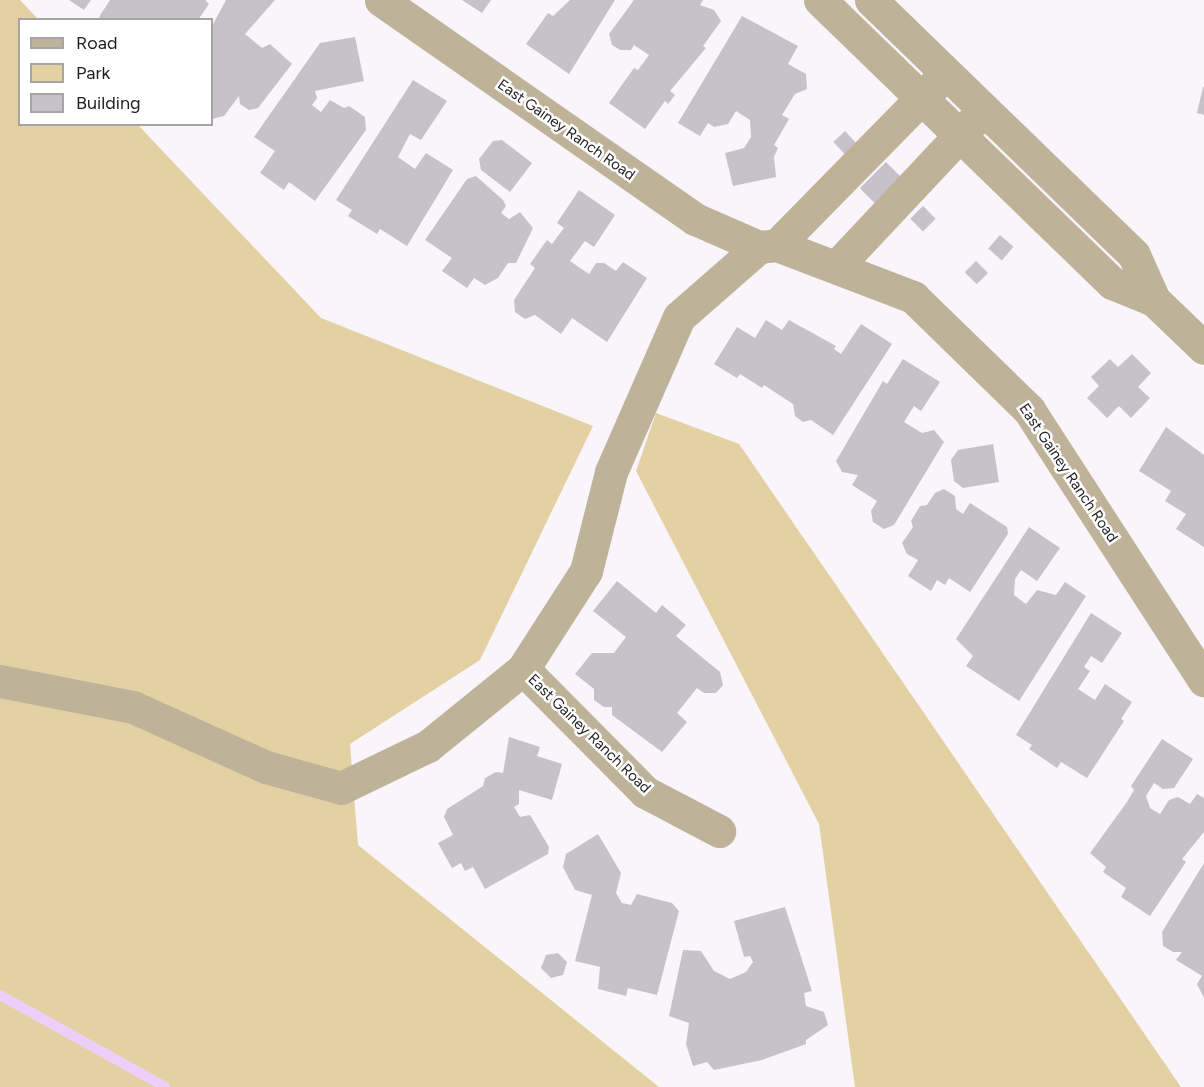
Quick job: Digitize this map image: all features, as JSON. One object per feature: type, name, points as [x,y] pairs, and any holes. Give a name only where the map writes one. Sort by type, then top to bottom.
[{"type":"street","name":"East Gainey Ranch Road","points":[[381,0],[695,219],[768,246],[836,267],[913,297],[1029,410],[1204,680]]},
{"type":"street","points":[[820,0],[1112,283],[1154,300],[1204,348]]},
{"type":"street","points":[[871,0],[1134,255],[1154,300]]},
{"type":"street","name":"East Gainey Ranch Road","points":[[0,681],[133,707],[266,767],[342,788],[428,746],[523,669],[586,570],[611,472],[679,317],[768,246],[946,74]]},
{"type":"street","points":[[836,267],[984,110]]},
{"type":"street","name":"East Gainey Ranch Road","points":[[523,669],[645,792],[719,831]]},
{"type":"green space","points":[[0,0],[20,0],[37,18],[18,18],[18,126],[139,126],[321,318],[593,426],[480,660],[350,744],[358,845],[659,1087],[0,1087]]},
{"type":"green space","points":[[656,413],[739,444],[1181,1087],[855,1087],[819,824],[636,471]]},
{"type":"building","points":[[69,0],[91,0],[84,10]]},
{"type":"building","points":[[110,0],[205,0],[209,4],[199,18],[99,17]]},
{"type":"building","points":[[226,0],[275,0],[245,34],[262,48],[270,44],[292,64],[258,108],[249,110],[240,104],[239,96],[224,116],[213,119],[213,24]]},
{"type":"building","points":[[462,0],[491,0],[482,13]]},
{"type":"building","points":[[570,0],[615,0],[569,74],[526,44],[548,13],[553,16]]},
{"type":"building","points":[[634,0],[703,0],[700,5],[714,10],[721,21],[703,46],[706,48],[670,91],[675,95],[668,104],[665,101],[645,129],[609,103],[634,68],[638,70],[649,55],[634,45],[631,50],[620,50],[612,45],[609,34]]},
{"type":"building","points":[[742,16],[798,46],[788,64],[806,74],[807,89],[795,94],[782,115],[789,119],[774,145],[778,148],[774,157],[776,177],[733,186],[725,153],[744,148],[751,137],[750,120],[736,111],[728,124],[714,127],[708,123],[700,136],[678,123]]},
{"type":"building","points":[[355,37],[364,81],[315,91],[317,98],[312,105],[321,112],[330,100],[344,108],[349,106],[365,117],[366,130],[315,201],[289,182],[284,190],[260,173],[275,151],[254,137],[320,43]]},
{"type":"building","points":[[413,80],[447,101],[421,140],[410,134],[398,157],[415,169],[426,153],[453,170],[407,246],[380,229],[377,234],[348,216],[352,210],[336,200]]},
{"type":"building","points":[[1204,87],[1204,115],[1197,113]]},
{"type":"building","points":[[845,131],[857,144],[846,155],[833,142]]},
{"type":"building","points":[[502,140],[532,163],[510,192],[481,170],[479,159],[493,141]]},
{"type":"building","points":[[886,162],[903,179],[877,205],[860,188]]},
{"type":"building","points":[[476,176],[503,200],[506,206],[501,213],[509,219],[520,212],[533,228],[516,263],[508,263],[498,278],[485,285],[474,278],[467,288],[442,271],[452,258],[425,240],[467,179]]},
{"type":"building","points":[[579,190],[615,215],[594,247],[585,241],[570,261],[589,274],[596,263],[604,263],[616,271],[623,262],[647,278],[607,342],[572,318],[561,334],[535,315],[525,319],[515,312],[514,300],[535,268],[530,264],[547,240],[552,244],[564,228],[557,223]]},
{"type":"building","points":[[923,206],[936,219],[923,231],[910,219]]},
{"type":"building","points":[[1000,235],[1014,247],[1002,260],[988,249]]},
{"type":"building","points":[[976,261],[988,273],[977,284],[965,272]]},
{"type":"building","points":[[766,320],[782,330],[789,320],[836,346],[834,349],[841,354],[861,324],[892,344],[833,435],[811,420],[803,422],[795,416],[793,404],[764,385],[762,388],[740,374],[737,378],[714,364],[737,327],[755,338]]},
{"type":"building","points":[[1132,354],[1151,373],[1138,387],[1150,398],[1131,418],[1119,406],[1107,418],[1087,398],[1099,386],[1091,377],[1110,359],[1118,367]]},
{"type":"building","points":[[903,359],[940,382],[921,411],[914,406],[904,422],[922,433],[934,430],[944,442],[894,525],[884,529],[873,522],[871,511],[877,501],[852,485],[858,475],[842,472],[836,461],[883,381],[887,384]]},
{"type":"building","points":[[1166,427],[1204,455],[1204,547],[1176,529],[1186,514],[1165,501],[1171,491],[1139,471]]},
{"type":"building","points":[[993,444],[999,482],[963,488],[954,481],[951,460],[958,450]]},
{"type":"building","points":[[944,489],[955,496],[956,509],[963,514],[970,503],[1007,527],[1008,534],[970,592],[949,578],[945,585],[937,580],[931,591],[908,576],[918,560],[907,554],[902,543],[913,527],[911,521],[920,506],[927,505],[935,493]]},
{"type":"building","points":[[1029,527],[1060,548],[1037,581],[1021,570],[1015,579],[1014,595],[1026,604],[1037,590],[1056,595],[1065,582],[1086,596],[1019,701],[966,666],[973,656],[956,639]]},
{"type":"building","points":[[617,581],[656,613],[662,605],[686,625],[676,636],[720,672],[723,685],[716,693],[704,693],[697,688],[677,713],[687,722],[662,752],[612,715],[612,707],[604,707],[594,700],[594,689],[575,674],[592,653],[614,653],[626,637],[593,611]]},
{"type":"building","points":[[1091,613],[1122,633],[1102,663],[1091,656],[1084,667],[1090,671],[1078,689],[1095,700],[1105,684],[1132,702],[1121,719],[1124,721],[1087,778],[1061,762],[1057,768],[1029,749],[1032,745],[1016,735]]},
{"type":"building","points":[[509,737],[540,747],[537,756],[562,764],[552,800],[519,790],[519,804],[514,807],[520,817],[530,815],[549,847],[548,854],[485,889],[473,867],[465,871],[461,863],[452,868],[438,843],[453,835],[444,817],[447,809],[483,786],[485,778],[496,772],[503,773]]},
{"type":"building","points":[[1162,739],[1193,759],[1174,788],[1163,789],[1154,783],[1146,796],[1150,808],[1160,814],[1169,800],[1178,797],[1190,804],[1197,794],[1204,798],[1204,832],[1182,859],[1186,862],[1150,916],[1121,897],[1126,888],[1103,872],[1106,867],[1090,853],[1127,802],[1134,790],[1131,786]]},
{"type":"building","points":[[598,834],[621,873],[616,893],[622,903],[631,905],[637,894],[672,903],[679,911],[657,995],[628,988],[626,996],[598,989],[600,967],[575,961],[592,895],[575,890],[563,867],[566,854]]},
{"type":"building","points":[[1204,863],[1204,998],[1197,984],[1202,976],[1176,960],[1182,952],[1173,952],[1163,946],[1162,932]]},
{"type":"building","points":[[785,907],[812,991],[804,993],[806,1006],[824,1012],[828,1025],[806,1040],[806,1044],[762,1060],[714,1070],[707,1062],[693,1066],[686,1044],[689,1023],[669,1016],[683,950],[701,951],[714,971],[730,979],[746,972],[753,962],[750,956],[744,957],[734,921]]},
{"type":"building","points":[[558,953],[567,962],[563,975],[551,978],[541,968],[546,955]]},
{"type":"waterway","points":[[0,995],[165,1087]]}]
